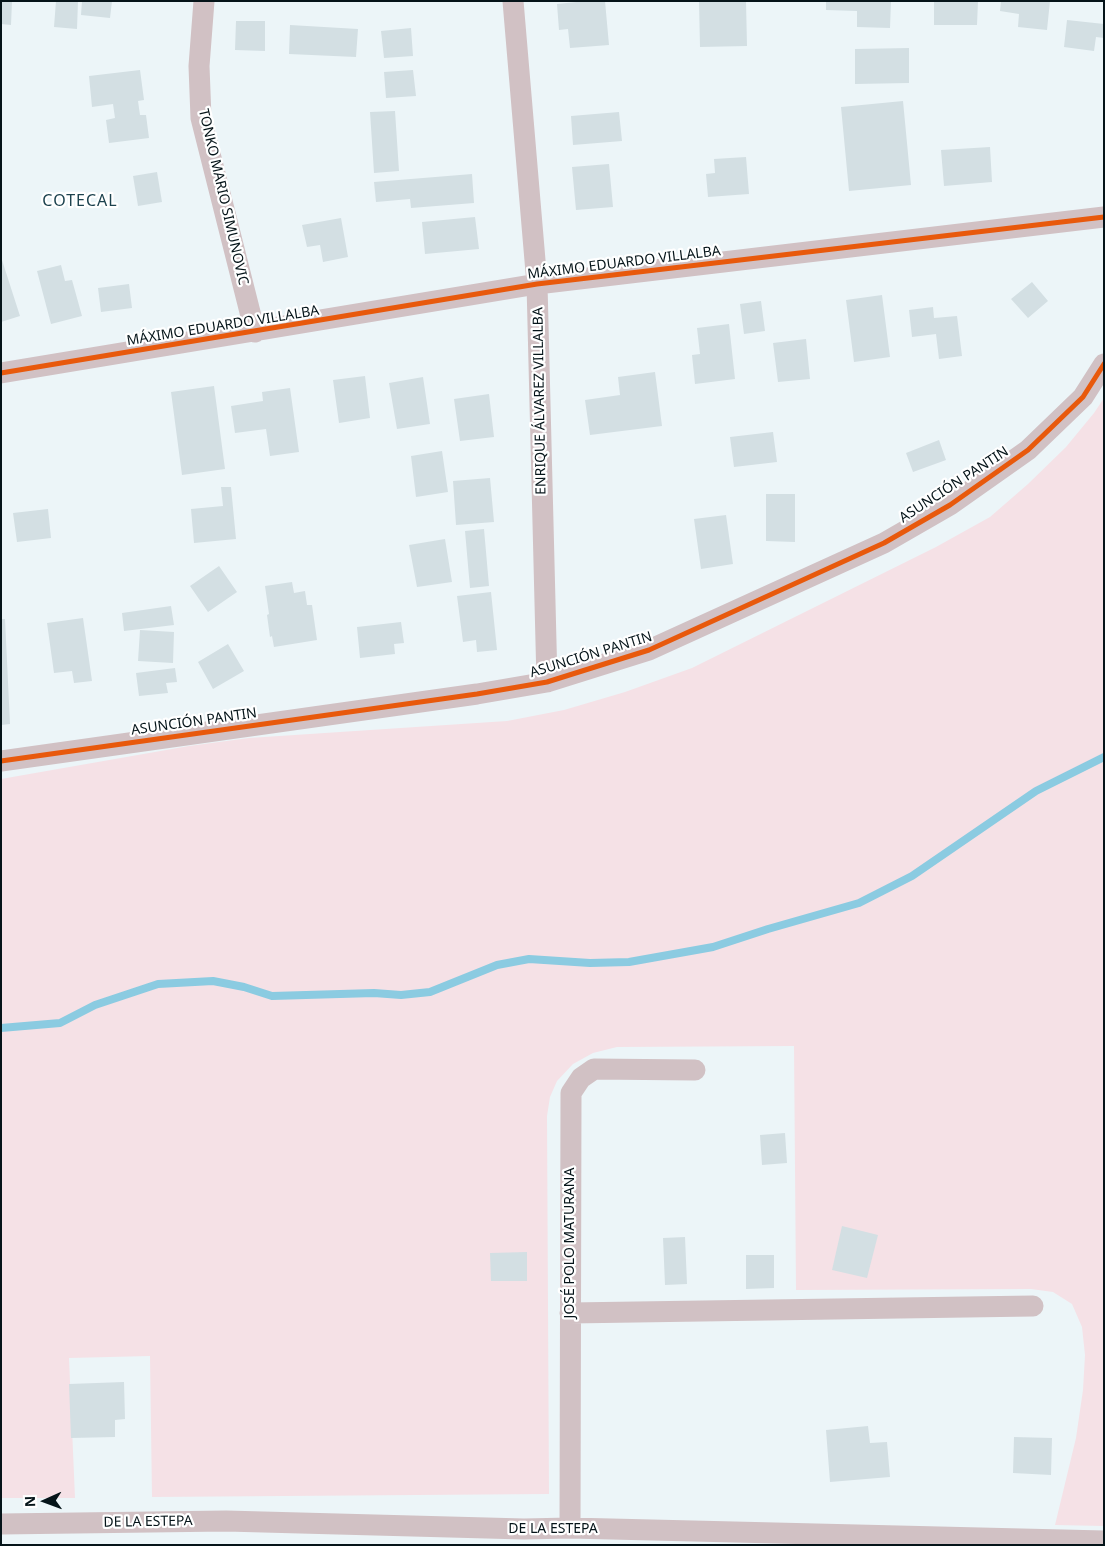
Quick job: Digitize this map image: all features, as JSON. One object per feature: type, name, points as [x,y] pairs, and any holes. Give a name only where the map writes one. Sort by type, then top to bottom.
[{"type":"street","name":"TONKO MARIO SIMUNOVIC","points":[[204,1],[200,66],[201,118],[255,332]]},
{"type":"street","name":"ENRIQUE ÁLVAREZ VILLALBA","points":[[513,1],[537,284],[547,682]]},
{"type":"street","name":"MÁXIMO EDUARDO VILLALBA","points":[[1,374],[537,284],[1104,217]]},
{"type":"street","name":"ASUNCIÓN PANTIN","points":[[1,761],[477,694],[547,682],[649,650],[884,543],[950,504],[1028,450],[1083,397],[1104,364]]},
{"type":"street","name":"JOSÉ POLO MATURANA","points":[[570,1528],[571,1093],[580,1078],[594,1069],[695,1070]]},
{"type":"street","points":[[570,1313],[1033,1306]]},
{"type":"street","name":"DE LA ESTEPA","points":[[1,1524],[226,1521],[519,1537],[570,1528],[1104,1541]]},
{"type":"shaded area","points":[[1104,398],[1104,1526],[1055,1525],[1076,1438],[1083,1390],[1085,1355],[1082,1327],[1072,1304],[1053,1292],[1031,1289],[796,1290],[794,1046],[617,1047],[593,1053],[573,1064],[557,1081],[550,1097],[547,1116],[549,1494],[152,1497],[150,1356],[69,1358],[75,1498],[1,1498],[1,779],[189,746],[249,738],[507,721],[564,710],[625,692],[692,668],[936,547],[990,517],[1066,447]]},
{"type":"building","points":[[1,1],[12,1],[11,25],[1,24]]},
{"type":"building","points":[[56,1],[78,1],[77,29],[54,27]]},
{"type":"building","points":[[82,1],[112,1],[110,18],[81,15]]},
{"type":"building","points":[[605,1],[609,45],[570,48],[568,29],[559,30],[557,4]]},
{"type":"building","points":[[699,1],[746,1],[747,46],[700,47]]},
{"type":"building","points":[[826,1],[891,1],[890,28],[857,27],[857,11],[826,10]]},
{"type":"building","points":[[934,1],[978,1],[977,25],[934,25]]},
{"type":"building","points":[[1001,1],[1050,1],[1047,30],[1018,27],[1019,14],[1000,11]]},
{"type":"building","points":[[1067,20],[1104,24],[1104,38],[1096,37],[1094,51],[1064,47]]},
{"type":"building","points":[[236,21],[265,21],[265,51],[235,50]]},
{"type":"building","points":[[290,25],[358,29],[356,57],[289,54]]},
{"type":"building","points":[[411,28],[413,56],[384,58],[381,31]]},
{"type":"building","points":[[909,48],[909,83],[855,84],[855,49]]},
{"type":"building","points":[[140,70],[144,100],[138,101],[140,115],[146,115],[149,138],[109,143],[106,120],[115,118],[113,104],[92,107],[89,76]]},
{"type":"building","points":[[413,70],[416,96],[386,98],[384,72]]},
{"type":"building","points":[[903,101],[911,185],[849,191],[841,107]]},
{"type":"building","points":[[395,111],[399,171],[374,173],[370,112]]},
{"type":"building","points":[[619,112],[622,141],[573,145],[571,116]]},
{"type":"building","points":[[990,147],[992,182],[944,186],[941,150]]},
{"type":"building","points":[[746,157],[749,194],[708,197],[706,174],[715,173],[714,159]]},
{"type":"building","points":[[609,164],[613,207],[576,210],[572,167]]},
{"type":"building","points":[[157,172],[162,202],[138,206],[133,176]]},
{"type":"building","points":[[472,174],[474,203],[411,208],[410,199],[376,202],[374,182]]},
{"type":"building","points":[[475,217],[479,249],[425,254],[422,222]]},
{"type":"building","points":[[341,218],[348,257],[323,262],[320,245],[307,247],[302,225]]},
{"type":"building","points":[[1,257],[20,316],[1,322]]},
{"type":"building","points":[[61,265],[65,281],[72,280],[82,316],[51,324],[37,271]]},
{"type":"building","points":[[1032,282],[1048,301],[1028,318],[1011,299]]},
{"type":"building","points":[[129,284],[132,308],[101,312],[98,288]]},
{"type":"building","points":[[882,295],[890,357],[854,362],[846,300]]},
{"type":"building","points":[[761,301],[765,331],[744,334],[740,304]]},
{"type":"building","points":[[933,307],[934,318],[957,316],[962,356],[939,359],[936,334],[912,337],[909,310]]},
{"type":"building","points":[[729,324],[735,379],[695,384],[692,355],[700,354],[697,328]]},
{"type":"building","points":[[806,339],[810,379],[778,382],[773,343]]},
{"type":"building","points":[[655,372],[662,426],[590,435],[585,400],[620,395],[618,377]]},
{"type":"building","points":[[365,376],[370,418],[339,423],[333,380]]},
{"type":"building","points":[[423,377],[430,424],[397,429],[389,383]]},
{"type":"building","points":[[214,386],[225,469],[182,475],[171,392]]},
{"type":"building","points":[[290,388],[299,452],[270,456],[266,429],[235,433],[231,406],[263,401],[262,392]]},
{"type":"building","points":[[489,394],[494,437],[460,441],[454,399]]},
{"type":"building","points":[[773,432],[777,462],[734,467],[730,437]]},
{"type":"building","points":[[939,440],[946,460],[913,472],[906,453]]},
{"type":"building","points":[[442,451],[448,492],[416,497],[411,456]]},
{"type":"building","points":[[490,478],[494,522],[456,525],[453,481]]},
{"type":"building","points":[[221,487],[231,487],[236,539],[194,543],[191,509],[223,506]]},
{"type":"building","points":[[766,494],[795,494],[795,542],[766,541]]},
{"type":"building","points":[[48,509],[51,538],[17,542],[13,513]]},
{"type":"building","points":[[726,515],[733,564],[701,569],[694,519]]},
{"type":"building","points":[[484,529],[489,586],[470,588],[465,531]]},
{"type":"building","points":[[445,539],[452,582],[417,587],[409,545]]},
{"type":"building","points":[[219,566],[237,592],[208,612],[190,586]]},
{"type":"building","points":[[292,582],[294,593],[305,591],[307,605],[312,605],[317,640],[274,647],[272,636],[270,637],[265,586]]},
{"type":"building","points":[[491,592],[497,650],[477,652],[476,640],[463,642],[457,596]]},
{"type":"building","points":[[171,606],[174,625],[124,631],[122,613]]},
{"type":"building","points":[[83,618],[92,681],[74,683],[72,671],[54,673],[47,623]]},
{"type":"building","points":[[1,619],[5,619],[10,724],[1,725]]},
{"type":"building","points":[[401,622],[404,643],[394,644],[395,654],[360,658],[357,627]]},
{"type":"building","points":[[140,630],[174,632],[173,663],[138,661]]},
{"type":"building","points":[[228,644],[244,671],[213,689],[198,662]]},
{"type":"building","points":[[175,668],[177,682],[166,683],[168,693],[139,696],[136,673]]},
{"type":"building","points":[[785,1133],[787,1163],[762,1165],[760,1135]]},
{"type":"building","points":[[842,1226],[878,1235],[867,1278],[832,1270]]},
{"type":"building","points":[[685,1237],[687,1284],[665,1285],[663,1238]]},
{"type":"building","points":[[527,1252],[527,1281],[491,1281],[490,1253]]},
{"type":"building","points":[[746,1255],[774,1255],[774,1288],[746,1289]]},
{"type":"building","points":[[124,1382],[125,1419],[115,1420],[115,1437],[71,1438],[69,1384]]},
{"type":"building","points":[[868,1426],[870,1443],[887,1442],[890,1477],[830,1482],[826,1430]]},
{"type":"building","points":[[1014,1437],[1052,1438],[1051,1475],[1013,1473]]},
{"type":"waterway","points":[[1,1028],[60,1023],[95,1005],[158,984],[213,981],[244,987],[272,996],[374,993],[401,995],[430,992],[497,965],[529,959],[590,963],[629,962],[713,947],[859,903],[912,876],[1036,791],[1104,757]]},
{"type":"cycle path","points":[[1,373],[537,284],[1104,217]]},
{"type":"cycle path","points":[[1,761],[477,694],[547,682],[649,650],[884,543],[950,505],[1028,450],[1083,397],[1104,364]]},
{"type":"district","name":"COTECAL","points":[[80,201]]}]
